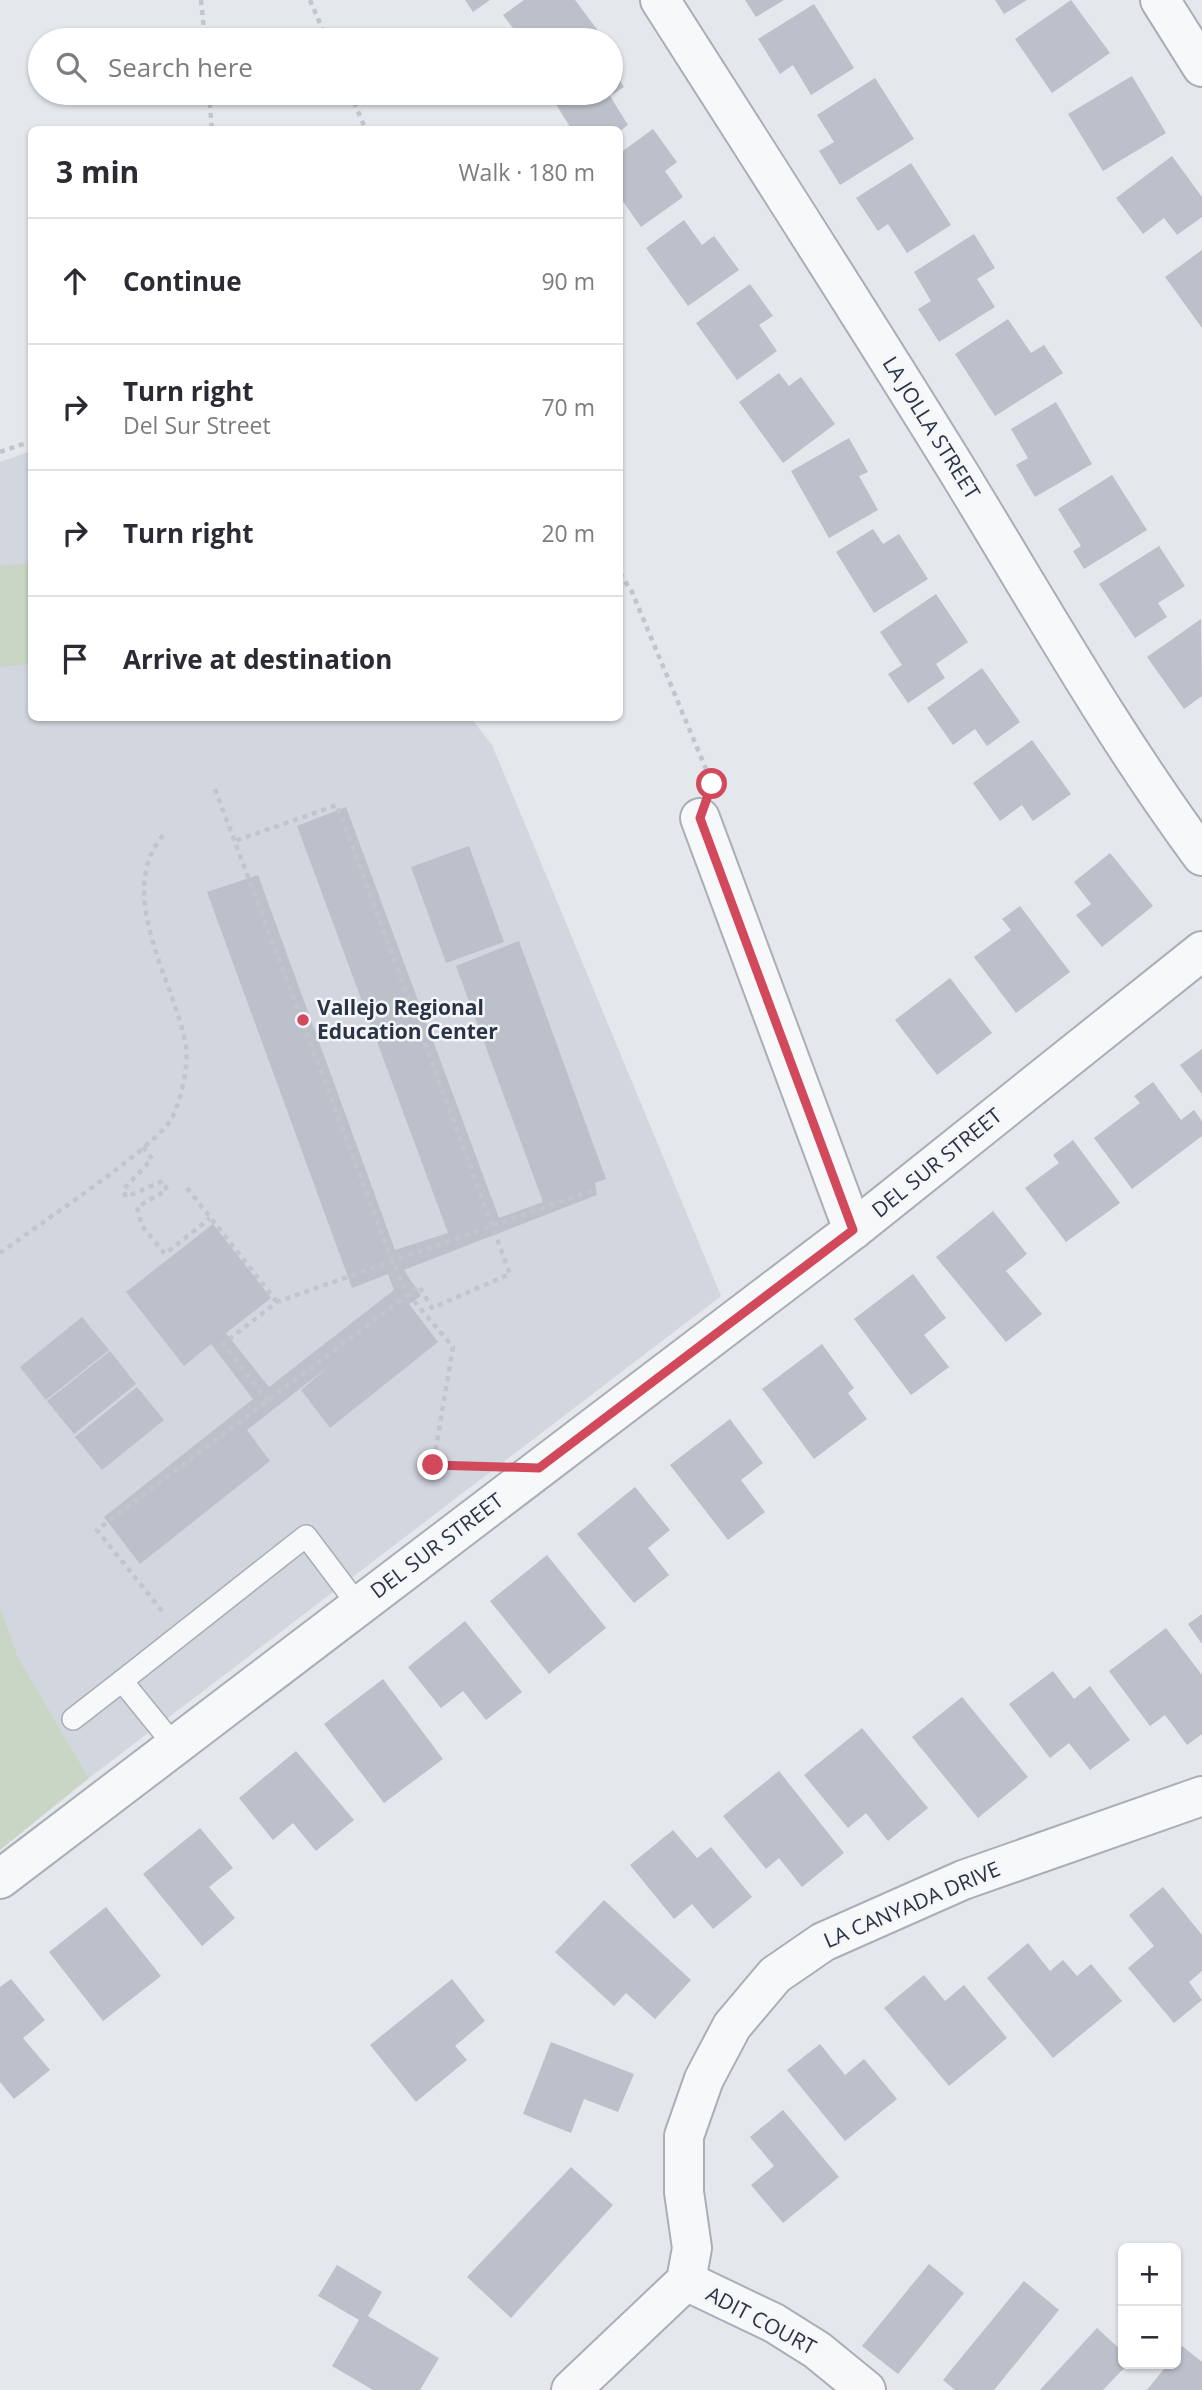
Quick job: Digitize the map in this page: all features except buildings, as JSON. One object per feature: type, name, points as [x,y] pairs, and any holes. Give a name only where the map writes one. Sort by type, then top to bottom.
[{"type":"street","name":"LA JOLLA STREET","points":[[660,0],[867,324],[1105,711],[1169,811],[1202,856]]},
{"type":"street","points":[[1160,0],[1202,67]]},
{"type":"street","points":[[700,818],[853,1230]]},
{"type":"street","name":"DEL SUR STREET","points":[[0,1880],[853,1230],[1202,951]]},
{"type":"street","name":"LA CANYADA DRIVE","points":[[686,2281],[692,2248],[684,2192],[684,2136],[704,2079],[732,2026],[775,1975],[823,1942],[963,1880],[1202,1796]]},
{"type":"street","points":[[571,2390],[686,2281]]},
{"type":"street","name":"ADIT COURT","points":[[686,2281],[774,2323],[817,2350],[866,2390]]},
{"type":"lane","points":[[73,1719],[306,1536],[358,1605]]},
{"type":"lane","points":[[121,1681],[174,1745]]},
{"type":"path","points":[[201,0],[204,28]]},
{"type":"path","points":[[310,0],[322,28]]},
{"type":"path","points":[[210,105],[212,126]]},
{"type":"path","points":[[355,105],[364,126]]},
{"type":"path","points":[[0,452],[28,442]]},
{"type":"path","points":[[623,578],[632,592],[712,784],[700,818]]},
{"type":"path","points":[[215,789],[392,1261],[408,1294],[453,1347],[433,1465],[539,1468]]},
{"type":"path","points":[[181,1635],[97,1530],[419,1286],[432,1308],[510,1273],[337,804],[235,841]]},
{"type":"path","points":[[0,1253],[143,1147],[171,1120],[182,1086],[186,1047],[151,935],[142,878],[158,842],[165,833]]},
{"type":"path","points":[[143,1147],[152,1159],[123,1190],[126,1197],[163,1181],[167,1190],[137,1207],[142,1226],[165,1254],[210,1218]]},
{"type":"path","points":[[187,1188],[277,1302]]},
{"type":"path","points":[[268,1401],[223,1344],[277,1302],[593,1190]]},
{"type":"shaded area","name":"Vallejo Regional Education Center","points":[[28,452],[28,721],[473,721],[492,745],[721,1296],[89,1778],[18,1657],[0,1605],[0,462]]},
{"type":"green space","points":[[28,563],[28,664],[0,667],[0,566]]},
{"type":"green space","points":[[0,1605],[18,1657],[89,1778],[0,1850]]},
{"type":"place","name":"Vallejo Regional Education Center","points":[[303,1020]]},
{"type":"route","points":[[433,1465],[539,1468],[853,1230],[700,818],[712,784]]}]
